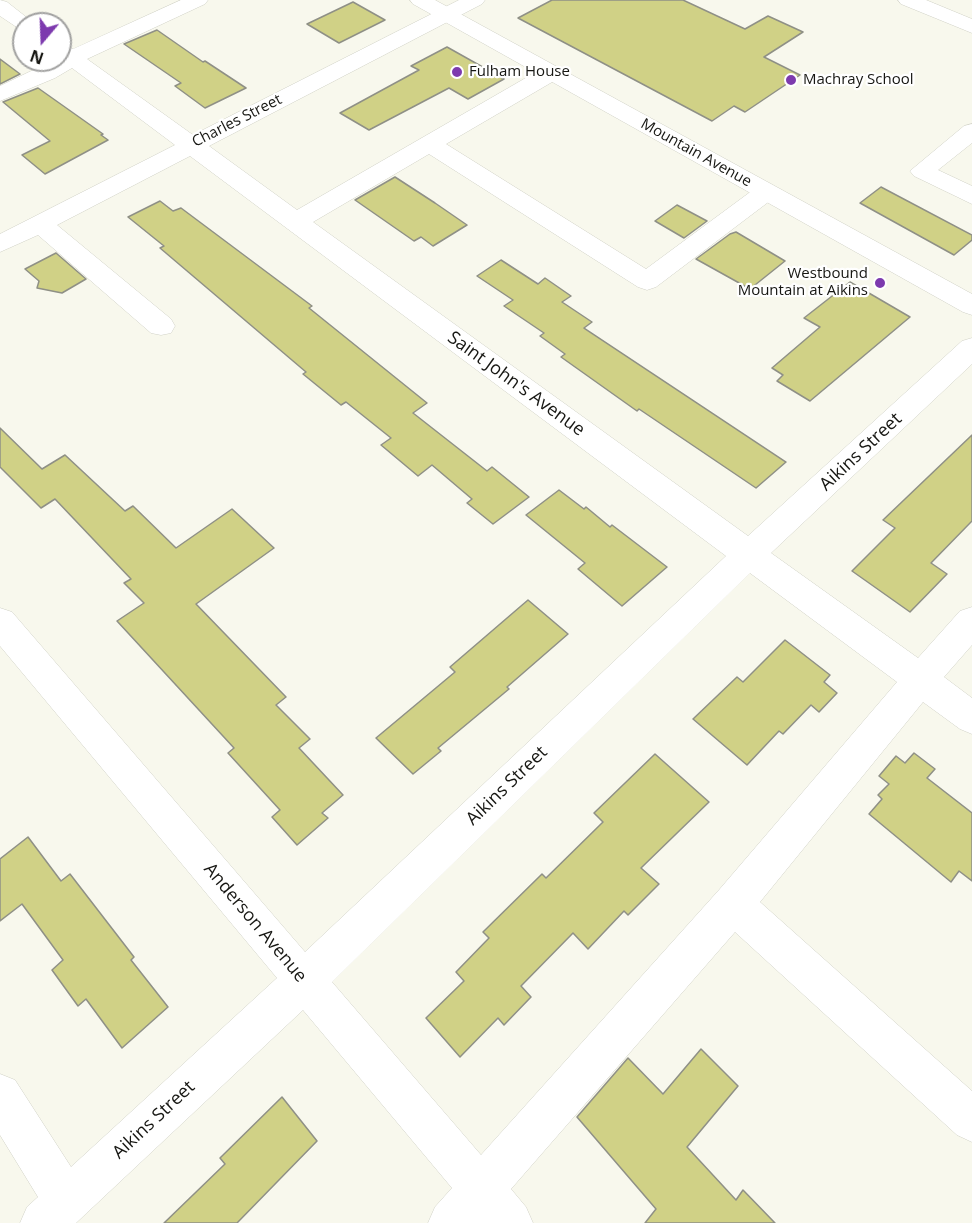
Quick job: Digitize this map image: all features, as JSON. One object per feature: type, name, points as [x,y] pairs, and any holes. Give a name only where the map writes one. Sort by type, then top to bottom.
[{"type":"street","points":[[72,52],[92,47],[198,0]]},
{"type":"street","name":"Mountain Avenue","points":[[420,0],[972,306]]},
{"type":"street","name":"Charles Street","points":[[0,244],[476,0]]},
{"type":"street","points":[[908,0],[972,27]]},
{"type":"street","name":"Saint John's Avenue","points":[[72,57],[972,718]]},
{"type":"street","points":[[0,94],[48,72]]},
{"type":"street","points":[[295,222],[551,73]]},
{"type":"street","points":[[972,131],[922,171],[972,196]]},
{"type":"street","points":[[430,144],[647,281],[766,192]]},
{"type":"street","points":[[39,223],[161,326]]},
{"type":"street","name":"Aikins Street","points":[[55,1212],[304,981],[748,555],[972,348]]},
{"type":"street","points":[[451,1223],[733,904],[972,621]]},
{"type":"street","name":"Anderson Avenue","points":[[0,622],[510,1223]]},
{"type":"street","points":[[733,904],[972,1120]]},
{"type":"street","points":[[0,1095],[55,1212]]},
{"type":"building","points":[[552,0],[683,0],[745,29],[768,16],[803,32],[764,57],[800,75],[745,112],[734,106],[712,121],[518,18]]},
{"type":"building","points":[[353,2],[385,20],[339,43],[307,24]]},
{"type":"building","points":[[157,30],[246,88],[205,108],[175,86],[181,83],[124,44]]},
{"type":"building","points":[[447,47],[504,79],[468,99],[449,88],[369,130],[340,113],[419,70],[411,66]]},
{"type":"building","points":[[0,59],[12,68],[12,72],[20,74],[0,84]]},
{"type":"building","points":[[38,88],[103,134],[101,135],[108,140],[45,174],[22,155],[50,141],[3,102]]},
{"type":"building","points":[[395,177],[467,225],[433,246],[421,237],[414,241],[355,200]]},
{"type":"building","points":[[881,187],[972,235],[972,240],[954,255],[860,203]]},
{"type":"building","points":[[160,201],[173,211],[181,208],[312,306],[309,308],[427,403],[413,413],[487,471],[492,467],[529,497],[493,524],[467,503],[472,499],[432,465],[418,476],[381,445],[391,438],[346,402],[341,405],[303,374],[306,372],[160,248],[164,246],[128,217]]},
{"type":"building","points":[[677,205],[707,221],[684,238],[655,221]]},
{"type":"building","points":[[736,232],[785,261],[750,289],[696,259]]},
{"type":"building","points":[[56,253],[86,279],[62,293],[37,288],[39,281],[25,269]]},
{"type":"building","points":[[501,260],[538,284],[545,278],[571,296],[562,302],[592,322],[584,328],[786,462],[756,488],[639,409],[637,411],[561,357],[565,354],[540,336],[544,333],[504,306],[513,300],[477,276]]},
{"type":"building","points":[[850,282],[910,317],[810,401],[777,381],[783,375],[772,368],[820,327],[804,318]]},
{"type":"building","points":[[0,428],[42,469],[65,455],[125,511],[133,506],[176,548],[232,509],[274,548],[196,604],[286,697],[276,705],[310,739],[299,748],[343,795],[322,813],[328,818],[297,845],[272,817],[280,810],[228,753],[234,748],[117,621],[144,603],[124,583],[131,579],[55,499],[41,508],[0,467]]},
{"type":"building","points":[[972,435],[972,521],[931,563],[947,574],[910,612],[852,571],[895,528],[883,520]]},
{"type":"building","points":[[559,490],[584,509],[586,507],[610,527],[612,525],[667,567],[622,606],[578,569],[585,563],[526,515]]},
{"type":"building","points":[[528,600],[568,634],[507,687],[509,689],[438,748],[441,751],[413,774],[376,738],[455,672],[450,667]]},
{"type":"building","points":[[785,640],[830,675],[824,682],[837,693],[819,712],[811,705],[783,734],[779,731],[747,765],[693,719],[737,677],[743,682]]},
{"type":"building","points":[[914,753],[935,769],[927,778],[972,813],[972,881],[959,871],[951,882],[869,814],[882,799],[878,795],[889,784],[879,776],[896,756],[905,763]]},
{"type":"building","points":[[655,754],[709,802],[641,868],[659,884],[628,915],[624,911],[588,949],[573,933],[521,986],[531,997],[504,1025],[498,1018],[460,1057],[426,1018],[464,981],[456,972],[489,938],[483,932],[542,874],[546,878],[603,822],[594,813]]},
{"type":"building","points":[[28,837],[61,881],[70,874],[134,957],[131,960],[168,1007],[122,1048],[86,999],[78,1006],[52,970],[63,960],[22,904],[0,921],[0,859]]},
{"type":"building","points":[[701,1049],[738,1086],[687,1147],[736,1200],[743,1190],[775,1223],[645,1223],[656,1209],[577,1117],[628,1058],[663,1094]]},
{"type":"building","points":[[282,1097],[317,1141],[237,1223],[164,1223],[225,1164],[220,1158]]},
{"type":"place","name":"Fulham House","points":[[457,72]]},
{"type":"place","name":"Machray School","points":[[791,80]]},
{"type":"place","name":"Westbound Mountain at Aikins","points":[[880,283]]}]
